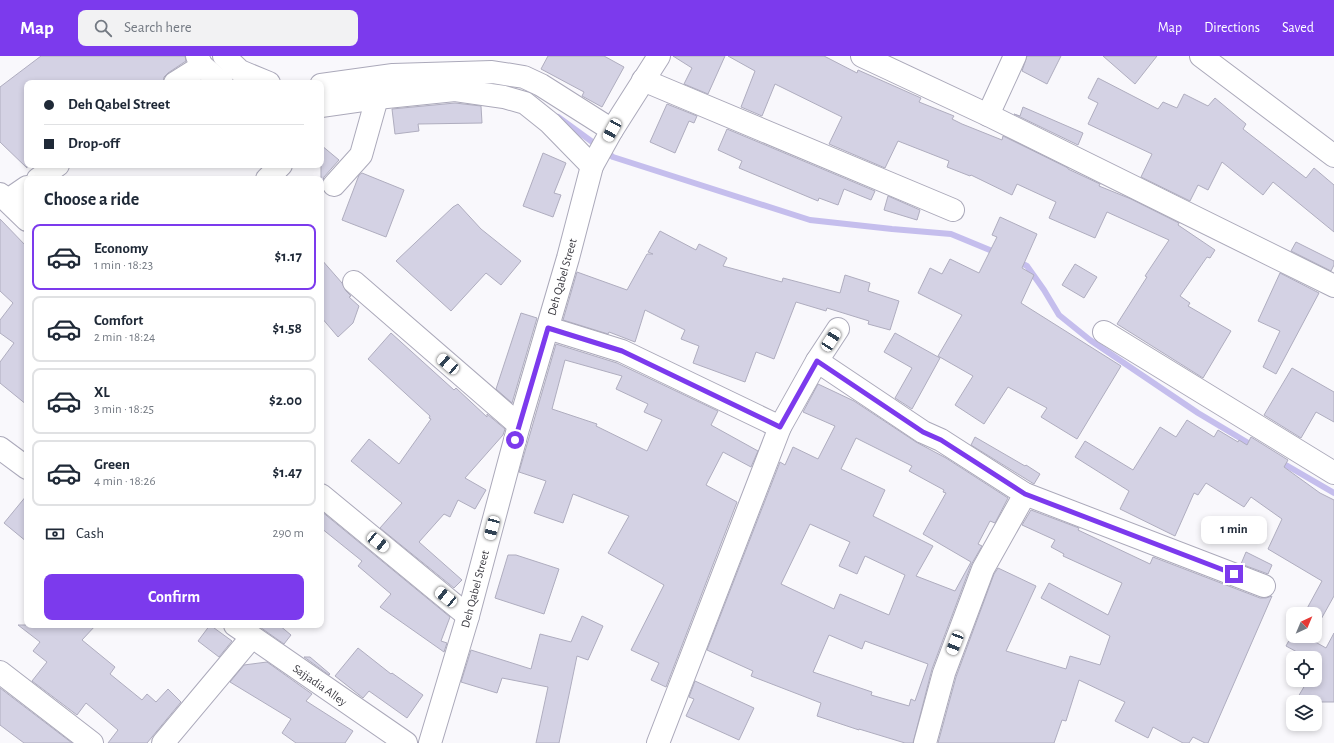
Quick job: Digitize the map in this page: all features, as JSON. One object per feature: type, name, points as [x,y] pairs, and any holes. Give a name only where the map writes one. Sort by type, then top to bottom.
[{"type":"street","points":[[224,56],[240,71],[262,80]]},
{"type":"street","name":"Deh Qabel Street","points":[[430,743],[468,616],[519,425],[568,258],[592,166],[612,130],[659,56]]},
{"type":"street","points":[[862,56],[988,115],[1334,286]]},
{"type":"street","points":[[988,115],[1015,56]]},
{"type":"street","points":[[1201,56],[1334,156]]},
{"type":"street","points":[[178,80],[199,61],[219,80]]},
{"type":"street","points":[[324,85],[393,75],[492,72],[524,77],[540,84],[612,130]]},
{"type":"street","points":[[643,80],[953,210]]},
{"type":"street","points":[[324,106],[377,98],[455,90],[504,97],[525,103],[550,122],[592,166]]},
{"type":"street","points":[[334,185],[361,155],[377,98]]},
{"type":"street","points":[[42,176],[54,168]]},
{"type":"street","points":[[270,176],[278,168]]},
{"type":"street","points":[[24,188],[4,197],[24,217]]},
{"type":"street","points":[[354,282],[519,425]]},
{"type":"street","points":[[548,328],[622,351],[780,427]]},
{"type":"street","points":[[658,743],[780,427],[817,361],[838,329]]},
{"type":"street","points":[[1104,332],[1334,473]]},
{"type":"street","points":[[817,361],[923,432],[941,440],[1025,494],[1264,586]]},
{"type":"street","points":[[0,448],[24,466]]},
{"type":"street","points":[[925,743],[944,672],[983,569],[1025,494]]},
{"type":"street","points":[[324,497],[468,616]]},
{"type":"street","points":[[164,743],[243,631]]},
{"type":"street","name":"Sajjadia Alley","points":[[243,631],[406,743]]},
{"type":"street","points":[[0,672],[92,743]]},
{"type":"building","points":[[41,56],[185,56],[186,61],[168,73],[164,77],[164,80],[24,80],[24,165],[0,142],[0,87]]},
{"type":"building","points":[[548,56],[604,56],[624,67],[602,107],[582,96],[584,92],[541,69]]},
{"type":"building","points":[[673,56],[725,56],[708,94],[684,84],[692,68]]},
{"type":"building","points":[[728,56],[824,56],[857,73],[858,70],[921,98],[919,102],[954,116],[952,119],[962,124],[1002,140],[1003,136],[1100,184],[1099,186],[1131,199],[1179,223],[1178,225],[1215,250],[1210,258],[1207,257],[1180,296],[1190,303],[1188,306],[1231,331],[1203,378],[1117,324],[1147,277],[1145,276],[1169,240],[1107,212],[1095,238],[1049,218],[1056,202],[1017,184],[1012,195],[971,175],[970,176],[947,167],[949,161],[898,141],[885,168],[829,144],[842,117],[775,84],[762,116],[741,107],[755,71]]},
{"type":"building","points":[[1027,56],[1061,56],[1047,84],[1022,71]]},
{"type":"building","points":[[1103,56],[1157,56],[1135,84]]},
{"type":"building","points":[[1098,78],[1158,109],[1163,102],[1177,108],[1184,94],[1208,106],[1215,98],[1246,124],[1243,129],[1306,178],[1314,168],[1334,185],[1334,232],[1273,182],[1263,195],[1222,162],[1208,190],[1198,185],[1190,201],[1141,177],[1152,154],[1088,124],[1098,103],[1088,98]]},
{"type":"building","points":[[455,103],[481,106],[482,123],[418,124],[419,131],[395,134],[392,109]]},
{"type":"building","points":[[667,104],[697,116],[694,123],[689,121],[675,153],[650,142]]},
{"type":"building","points":[[1023,107],[1083,133],[1078,145],[1014,114],[1020,116]]},
{"type":"building","points":[[727,129],[875,191],[871,200],[844,189],[838,205],[819,198],[818,201],[739,168],[742,161],[718,150]]},
{"type":"building","points":[[324,148],[339,160],[324,177],[321,176],[321,168],[324,168]]},
{"type":"building","points":[[543,153],[566,163],[554,193],[561,195],[553,217],[523,206]]},
{"type":"building","points":[[362,173],[404,190],[386,237],[342,220],[359,175]]},
{"type":"building","points":[[888,196],[920,210],[917,220],[884,210]]},
{"type":"building","points":[[458,204],[481,229],[521,261],[501,285],[486,273],[451,311],[396,261]]},
{"type":"building","points":[[1000,217],[1037,234],[1022,268],[1034,275],[1021,303],[1121,366],[1077,439],[1041,417],[1047,408],[1008,387],[984,424],[955,405],[973,376],[938,356],[962,315],[918,293],[930,268],[942,274],[950,259],[979,273],[997,237],[992,235]]},
{"type":"building","points":[[0,219],[24,244],[24,403],[0,383],[0,362],[14,343],[0,333],[0,320],[13,303],[0,291]]},
{"type":"building","points":[[660,231],[696,250],[699,244],[727,258],[723,266],[782,282],[783,278],[840,293],[845,275],[870,283],[868,291],[899,301],[890,330],[868,324],[869,321],[827,308],[826,311],[796,302],[774,359],[756,352],[745,382],[693,363],[699,346],[681,339],[685,330],[645,310],[635,342],[609,332],[608,334],[563,320],[577,272],[627,290],[647,254],[653,254],[648,252]]},
{"type":"building","points":[[1296,242],[1334,261],[1331,271],[1291,251]]},
{"type":"building","points":[[324,262],[342,283],[346,291],[351,296],[349,297],[359,306],[353,323],[338,337],[324,321]]},
{"type":"building","points":[[1075,264],[1097,277],[1084,298],[1062,285]]},
{"type":"building","points":[[1280,273],[1319,293],[1276,374],[1263,367],[1280,331],[1258,321]]},
{"type":"building","points":[[521,313],[537,318],[512,403],[496,389]]},
{"type":"building","points":[[391,333],[454,390],[456,388],[487,417],[487,414],[505,429],[503,435],[465,478],[486,490],[475,509],[458,500],[450,517],[444,514],[419,542],[462,580],[454,588],[380,528],[402,503],[351,461],[369,439],[399,464],[431,419],[429,418],[430,416],[368,359]]},
{"type":"building","points":[[895,333],[940,358],[912,409],[895,398],[912,368],[884,352]]},
{"type":"building","points":[[556,344],[617,363],[718,411],[711,425],[758,451],[751,467],[723,452],[706,485],[737,502],[666,687],[651,680],[659,663],[631,650],[664,585],[608,553],[629,516],[573,494],[563,523],[534,513],[546,481],[519,472]],"holes":[[[565,360],[622,376],[616,389],[648,404],[644,412],[662,420],[647,451],[596,426],[597,424],[552,409]]]},
{"type":"building","points":[[1292,368],[1334,392],[1334,422],[1316,412],[1301,438],[1264,415]]},
{"type":"building","points":[[818,384],[854,401],[916,442],[946,458],[1008,498],[995,523],[990,521],[978,544],[982,546],[971,565],[932,669],[913,743],[905,743],[817,716],[821,703],[751,676],[753,671],[707,650],[780,462],[785,465],[793,447],[818,459],[835,426],[803,412]],"holes":[[[856,438],[912,466],[909,471],[944,490],[943,492],[946,493],[923,534],[971,562],[955,591],[916,576],[933,546],[873,516],[885,490],[841,469]],[[810,524],[850,542],[839,566],[857,574],[865,556],[905,575],[889,615],[840,594],[834,609],[781,584]],[[829,635],[862,649],[865,641],[928,664],[915,701],[911,699],[909,706],[871,695],[872,692],[813,672]]]},
{"type":"building","points":[[1187,420],[1214,437],[1218,430],[1238,442],[1239,440],[1247,445],[1251,437],[1288,460],[1284,467],[1320,493],[1334,500],[1334,596],[1322,617],[1322,607],[1308,607],[1322,581],[1268,549],[1282,519],[1251,497],[1244,507],[1206,483],[1198,495],[1194,493],[1175,536],[1120,509],[1129,491],[1075,457],[1085,441],[1133,470],[1160,427],[1176,437]]},
{"type":"building","points":[[975,437],[1040,474],[1034,484],[971,445]]},
{"type":"building","points":[[24,499],[24,540],[4,523]]},
{"type":"building","points":[[1031,510],[1079,528],[1078,530],[1150,564],[1153,557],[1260,598],[1272,596],[1208,743],[1193,737],[1189,743],[1183,743],[1153,727],[1148,738],[1115,721],[1125,702],[1079,680],[1066,721],[1062,720],[1054,743],[938,743],[956,677],[994,574],[998,568],[1036,586],[1006,651],[1066,669],[1070,656],[1100,665],[1110,636],[1041,598],[1049,583],[1108,615],[1122,583],[1063,556],[1064,554],[1051,547],[1055,540],[1022,525]]},
{"type":"building","points":[[324,513],[450,617],[441,641],[447,643],[444,652],[380,607],[391,594],[358,566],[362,561],[324,530]]},
{"type":"building","points":[[1246,552],[1272,565],[1268,574],[1241,564]]},
{"type":"building","points":[[508,555],[516,555],[559,569],[544,614],[495,598]]},
{"type":"building","points":[[582,616],[603,626],[588,660],[577,656],[559,743],[536,743],[548,687],[502,678],[497,693],[461,682],[471,650],[531,669],[540,634],[571,642]]},
{"type":"building","points":[[18,625],[24,625],[24,628],[93,628],[82,640],[115,667],[110,674],[142,700],[147,694],[156,702],[168,689],[181,702],[147,743],[108,743],[118,730],[86,703],[77,715],[32,681],[47,662],[33,651],[40,642]]},
{"type":"building","points":[[208,628],[214,628],[232,641],[219,657],[198,641]]},
{"type":"building","points":[[261,628],[283,628],[291,635],[284,644]]},
{"type":"building","points":[[1334,633],[1334,702],[1322,702],[1322,695],[1299,695],[1304,687],[1322,687],[1322,651],[1295,651],[1286,646],[1288,643],[1317,643],[1326,648]]},
{"type":"building","points":[[358,648],[391,674],[392,673],[423,695],[407,718],[369,691],[363,698],[335,676]]},
{"type":"building","points":[[304,657],[310,657],[330,674],[329,675]]},
{"type":"building","points":[[267,662],[312,694],[306,701],[353,731],[345,743],[296,743],[282,733],[291,719],[230,682],[244,665]]},
{"type":"building","points":[[695,681],[754,708],[739,740],[686,716],[694,699],[689,697]]},
{"type":"building","points":[[0,688],[72,743],[24,743],[0,725]]},
{"type":"waterway","points":[[558,117],[613,157],[810,220],[951,234],[997,253]]},
{"type":"waterway","points":[[1017,261],[1027,266],[1059,315],[1090,340],[1198,413],[1255,447]]},
{"type":"waterway","points":[[1279,461],[1334,493]]},
{"type":"route","points":[[515,440],[548,328],[622,351],[780,427],[817,361],[923,432],[941,440],[1025,494],[1234,574]]}]
